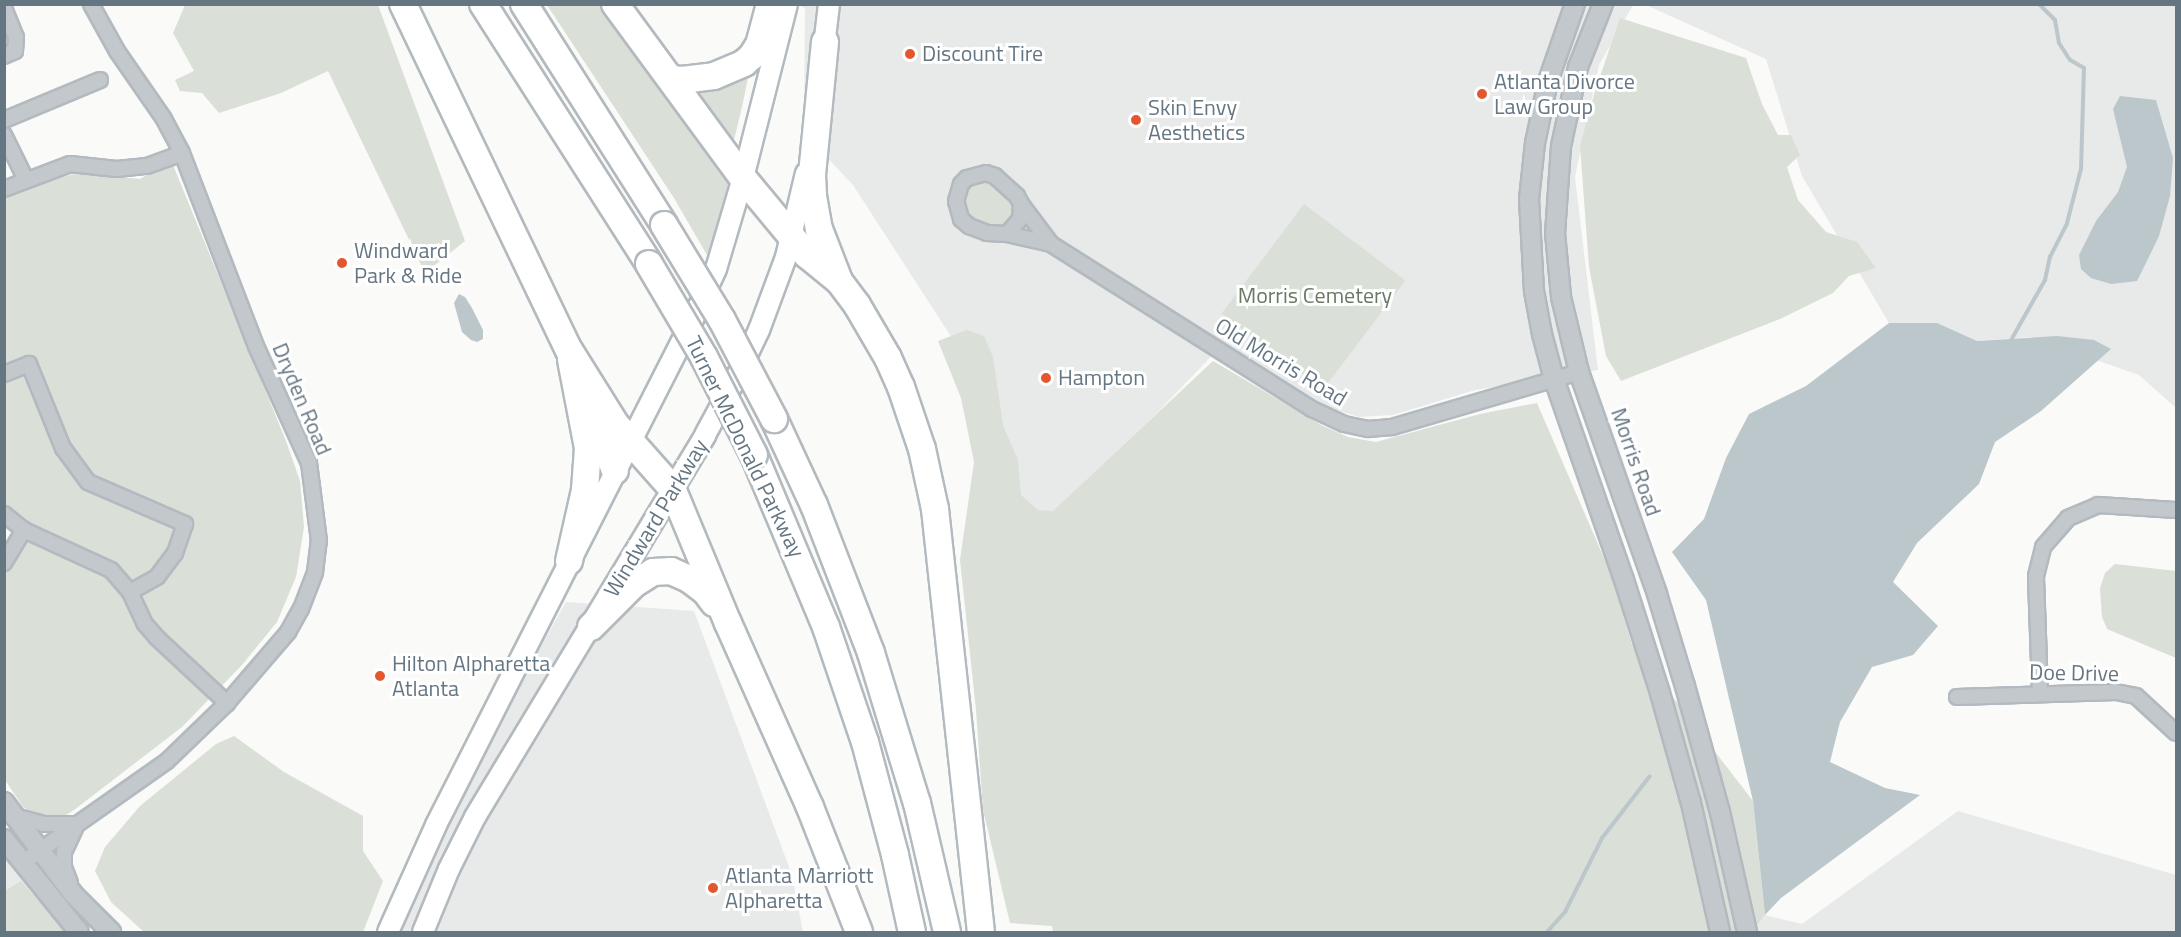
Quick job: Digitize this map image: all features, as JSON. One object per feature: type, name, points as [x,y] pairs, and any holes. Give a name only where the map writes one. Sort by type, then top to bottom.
[{"type":"highway","points":[[403,4],[569,350],[630,441],[672,488],[728,623],[810,807],[859,933]]},
{"type":"highway","name":"Turner McDonald Parkway","points":[[483,4],[649,264],[699,348],[754,455],[826,627],[858,721],[895,855],[912,933]]},
{"type":"highway","name":"Turner McDonald Parkway","points":[[524,4],[722,320],[774,419],[814,505],[871,653],[917,803],[947,933]]},
{"type":"highway","points":[[615,4],[744,178],[791,237],[807,255],[839,281]]},
{"type":"highway","points":[[671,79],[714,76],[744,63],[753,56],[759,45],[770,4]]},
{"type":"highway","points":[[825,42],[812,176],[813,196],[819,229],[839,281],[862,313],[888,358],[913,418],[927,470],[942,562],[981,933]]},
{"type":"highway","points":[[569,350],[588,448],[585,490],[569,561]]},
{"type":"highway","points":[[593,387],[596,419],[615,471]]},
{"type":"highway","points":[[591,627],[634,584],[653,572],[671,571],[689,579],[705,591],[728,623]]},
{"type":"main road","points":[[388,933],[436,825],[693,319],[716,269],[744,178],[787,4]]},
{"type":"main road","name":"Windward Parkway","points":[[423,933],[449,869],[475,817],[705,435],[759,330],[791,237],[806,175],[829,4]]},
{"type":"street","name":"Dryden Road","points":[[22,863],[167,761],[227,703],[275,649],[301,609],[315,572],[319,541],[317,511],[309,463],[256,346],[182,153],[164,119],[117,51],[91,4]]},
{"type":"street","points":[[1575,4],[1560,41],[1542,102],[1529,199],[1534,291],[1554,379],[1657,683],[1691,803],[1720,933]]},
{"type":"street","name":"Morris Road","points":[[1604,4],[1584,52],[1568,104],[1556,189],[1555,233],[1561,297],[1579,372],[1657,594],[1685,686],[1720,812],[1747,933]]},
{"type":"street","points":[[4,8],[16,37],[15,51],[4,56]]},
{"type":"street","points":[[4,120],[100,80]]},
{"type":"street","points":[[4,135],[26,180]]},
{"type":"street","points":[[4,189],[70,164],[117,169],[147,166],[182,153]]},
{"type":"street","name":"Old Morris Road","points":[[1050,244],[1012,189],[995,176],[986,173],[974,175],[961,184],[956,201],[961,219],[978,231],[1007,234],[1050,244],[1312,409],[1344,424],[1368,429],[1392,427],[1579,372]]},
{"type":"street","points":[[1007,234],[1018,224],[1021,204]]},
{"type":"street","points":[[4,374],[29,364],[63,448],[88,482],[185,524],[175,553],[157,577],[130,592]]},
{"type":"street","points":[[2040,692],[2036,576],[2043,546],[2068,518],[2098,505],[2176,510]]},
{"type":"street","points":[[4,514],[24,530],[111,570],[130,592],[145,624],[157,638],[227,703]]},
{"type":"street","points":[[4,563],[24,530]]},
{"type":"street","name":"Doe Drive","points":[[1957,697],[2040,692],[2116,692],[2136,696],[2176,734]]},
{"type":"street","points":[[9,809],[44,824],[78,824],[64,852],[64,867],[73,894]]},
{"type":"street","points":[[9,809],[73,894],[111,933]]},
{"type":"street","points":[[4,838],[79,933]]},
{"type":"shaded area","points":[[798,5],[1633,5],[1599,65],[1575,177],[1598,370],[1475,390],[1393,415],[1359,417],[1329,408],[1224,343],[1155,415],[1009,553],[988,444],[950,335],[853,185],[804,133],[805,8]]},
{"type":"shaded area","points":[[1646,5],[2176,5],[2176,408],[2139,375],[2030,337],[1977,341],[1937,324],[1889,323],[1802,176],[1766,59]]},
{"type":"shaded area","points":[[2120,96],[2156,100],[2173,158],[2170,196],[2159,236],[2145,265],[2137,281],[2111,284],[2091,278],[2081,269],[2079,255],[2096,221],[2118,192],[2127,167],[2113,109]]},
{"type":"shaded area","points":[[459,294],[465,297],[483,330],[483,339],[477,342],[462,332],[454,303]]},
{"type":"shaded area","points":[[1889,323],[1937,323],[1977,341],[2057,336],[2094,340],[2111,349],[2041,411],[1995,442],[1979,484],[1917,543],[1893,582],[1938,626],[1913,655],[1872,667],[1840,722],[1830,762],[1885,788],[1920,795],[1781,898],[1765,915],[1753,801],[1706,600],[1672,552],[1704,519],[1726,458],[1749,414],[1806,386]]},
{"type":"shaded area","points":[[566,602],[694,611],[792,875],[803,932],[399,932],[483,749]]},
{"type":"shaded area","points":[[1958,811],[2176,875],[2176,932],[1752,932],[1765,915],[1802,924]]},
{"type":"shaded area","points":[[5,844],[38,881],[5,904]]},
{"type":"green space","points":[[185,5],[378,5],[465,241],[425,273],[328,71],[281,93],[219,113],[202,93],[180,91],[175,80],[194,71],[173,33]]},
{"type":"green space","points":[[547,5],[599,5],[713,160],[730,187],[707,255],[674,198]]},
{"type":"green space","points":[[1620,18],[1746,58],[1762,104],[1778,135],[1791,135],[1800,155],[1787,167],[1798,200],[1826,232],[1857,242],[1876,268],[1849,276],[1833,293],[1780,319],[1621,381],[1606,356],[1589,267],[1580,146],[1595,91]]},
{"type":"green space","points":[[749,73],[742,107],[732,148],[689,88]]},
{"type":"green space","points":[[173,165],[286,441],[300,481],[304,527],[296,577],[277,622],[242,665],[182,727],[58,820],[38,817],[23,807],[5,780],[5,571],[22,542],[27,522],[5,504],[4,198],[48,180],[80,173],[140,179],[160,167]]},
{"type":"green space","points":[[987,179],[996,182],[1011,196],[1017,209],[1008,227],[997,230],[970,220],[961,207],[966,186],[973,181]]},
{"type":"green space","name":"Morris Cemetery","points":[[1304,204],[1405,280],[1323,390],[1222,313]]},
{"type":"green space","points":[[967,330],[984,336],[993,357],[1003,425],[1018,460],[1021,495],[1038,510],[1053,511],[1213,361],[1323,426],[1348,437],[1376,442],[1480,414],[1537,403],[1610,572],[1632,644],[1753,801],[1765,915],[1752,932],[1053,932],[1052,926],[1010,923],[983,810],[976,710],[960,560],[974,462],[961,398],[938,341]]},
{"type":"green space","points":[[2115,564],[2176,571],[2176,658],[2107,629],[2102,617],[2100,588],[2105,573]]},
{"type":"green space","points":[[234,736],[284,772],[363,816],[363,851],[383,881],[363,932],[144,932],[111,902],[95,871],[105,847],[140,806],[216,744]]},
{"type":"green space","points":[[21,881],[68,932],[5,932],[5,891]]},
{"type":"waterway","points":[[2010,342],[2045,280],[2050,257],[2067,223],[2081,169],[2084,68],[2070,60],[2059,43],[2055,20],[2039,4]]},
{"type":"waterway","points":[[1547,932],[1565,912],[1602,838],[1650,776]]},
{"type":"place","name":"Discount Tire","points":[[910,54]]},
{"type":"place","name":"Atlanta Divorce Law Group","points":[[1482,94]]},
{"type":"place","name":"Skin Envy Aesthetics","points":[[1136,120]]},
{"type":"place","name":"Windward Park & Ride","points":[[342,263]]},
{"type":"place","name":"Hampton","points":[[1046,378]]},
{"type":"place","name":"Hilton Alpharetta Atlanta","points":[[380,676]]},
{"type":"place","name":"Atlanta Marriott Alpharetta","points":[[713,888]]}]
